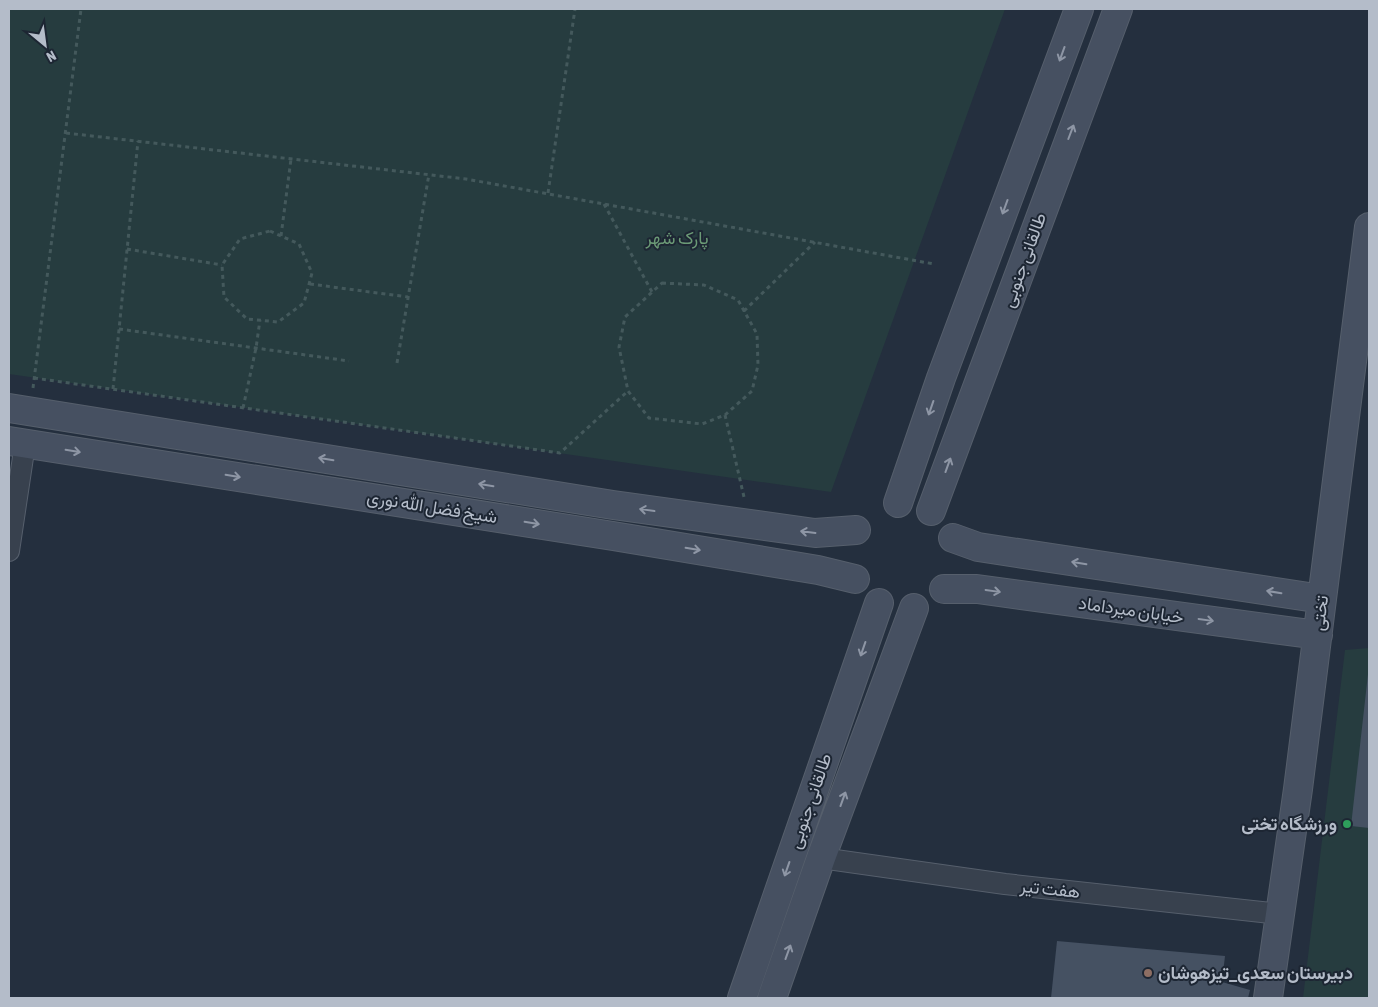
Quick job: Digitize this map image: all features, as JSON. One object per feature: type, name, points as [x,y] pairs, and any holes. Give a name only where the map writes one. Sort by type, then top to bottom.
[{"type":"street","name":"طالقانی جنوبی","points":[[898,503],[941,378],[1079,9]]},
{"type":"street","name":"طالقانی جنوبی","points":[[931,510],[1118,9]]},
{"type":"street","points":[[1024,158],[1057,170]]},
{"type":"street","name":"تختی","points":[[1268,998],[1298,789],[1322,599],[1363,331],[1369,227]]},
{"type":"street","points":[[941,378],[975,391]]},
{"type":"street","points":[[9,551],[19,409]]},
{"type":"street","name":"شیخ فضل الله نوری","points":[[19,409],[603,504],[815,533],[856,530]]},
{"type":"street","name":"شیخ فضل الله نوری","points":[[17,442],[613,536],[818,570],[855,579]]},
{"type":"street","points":[[898,503],[915,504],[931,510],[944,522],[953,538],[956,556],[953,574],[944,589],[930,601],[914,608],[896,609],[879,603],[865,593],[855,579],[850,563],[850,546],[856,530],[867,516],[881,507],[898,503]]},
{"type":"street","points":[[953,538],[978,547],[1322,599]]},
{"type":"street","points":[[1097,605],[1105,566]]},
{"type":"street","name":"خیابان میرداماد","points":[[944,589],[977,589],[1318,635]]},
{"type":"street","name":"طالقانی جنوبی","points":[[742,998],[879,603]]},
{"type":"street","name":"طالقانی جنوبی","points":[[772,998],[914,608]]},
{"type":"street","name":"هفت تیر","points":[[822,858],[1005,884],[1280,914]]},
{"type":"path","points":[[19,409],[34,378],[81,9]]},
{"type":"path","points":[[548,193],[575,9]]},
{"type":"path","points":[[66,133],[466,179],[934,264]]},
{"type":"path","points":[[113,389],[138,141]]},
{"type":"path","points":[[281,236],[291,158]]},
{"type":"path","points":[[396,363],[429,174]]},
{"type":"path","points":[[604,204],[652,292]]},
{"type":"path","points":[[270,231],[281,236],[299,244],[312,273],[304,303],[278,322],[247,319],[224,297],[222,265],[240,239],[270,231]]},
{"type":"path","points":[[744,311],[815,242]]},
{"type":"path","points":[[127,250],[222,265]]},
{"type":"path","points":[[662,283],[704,285],[738,300],[744,311],[757,334],[758,365],[752,391],[725,415],[702,424],[649,418],[628,391],[619,347],[625,317],[662,283]]},
{"type":"path","points":[[310,284],[408,298]]},
{"type":"path","points":[[243,408],[260,320]]},
{"type":"path","points":[[119,329],[349,361]]},
{"type":"path","points":[[34,378],[560,453],[628,391]]},
{"type":"path","points":[[725,415],[744,500],[739,523]]},
{"type":"green space","name":"پارک شهر","points":[[9,9],[1005,9],[831,492],[9,374]]},
{"type":"green space","name":"ورزشگاه تختی","points":[[1369,648],[1369,998],[1303,998],[1345,650]]},
{"type":"building","points":[[1369,674],[1369,828],[1351,826]]},
{"type":"building","name":"دبیرستان سعدی_تیزهوشان","points":[[1057,941],[1225,956],[1222,982],[1250,990],[1248,998],[1051,998]]},
{"type":"place","name":"ورزشگاه تختی","points":[[1347,824]]},
{"type":"place","name":"دبیرستان سعدی_تیزهوشان","points":[[1148,973]]}]
